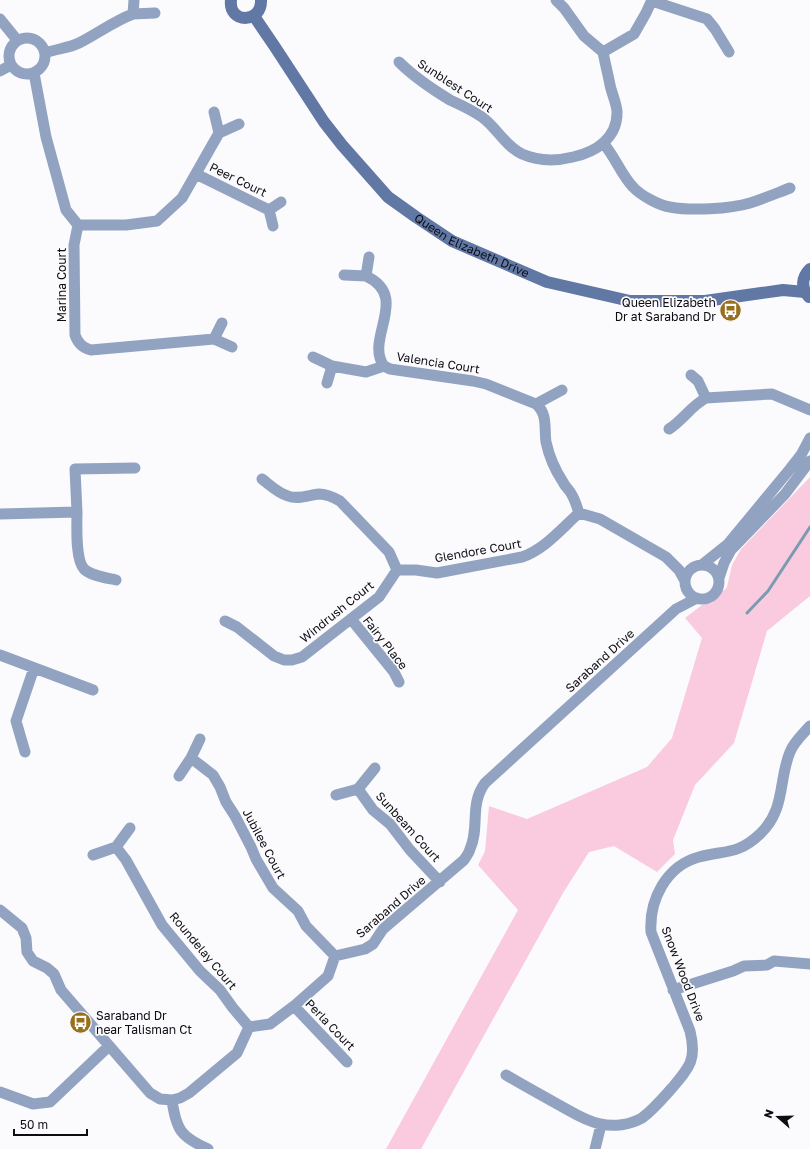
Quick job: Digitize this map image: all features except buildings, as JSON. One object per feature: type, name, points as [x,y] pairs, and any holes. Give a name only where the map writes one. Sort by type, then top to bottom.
[{"type":"street","points":[[133,14],[134,0]]},
{"type":"street","points":[[231,0],[231,7],[236,15],[245,18],[254,16],[260,10],[261,0]]},
{"type":"street","points":[[556,0],[564,8],[584,36],[603,52],[634,34],[652,1],[707,19],[729,52]]},
{"type":"street","points":[[46,52],[78,43],[105,29],[120,19],[133,14],[155,13]]},
{"type":"street","name":"Queen Elizabeth Drive","points":[[254,16],[324,122],[342,145],[388,197],[452,241],[547,282],[630,300],[705,301],[783,290],[808,295]]},
{"type":"street","points":[[0,19],[17,40]]},
{"type":"street","points":[[30,37],[39,41],[43,46],[46,52],[44,65],[34,73],[22,74],[16,71],[11,65],[9,52],[10,48],[17,40],[30,37]]},
{"type":"street","name":"Sunblest Court","points":[[399,62],[426,85],[483,118],[506,143],[522,154],[537,159],[551,160],[586,154],[604,144],[609,138],[616,124],[617,112],[603,52]]},
{"type":"street","points":[[0,71],[11,65]]},
{"type":"street","points":[[34,73],[46,137],[66,210],[78,225],[126,225],[157,221],[182,198],[219,133],[238,124]]},
{"type":"street","points":[[214,112],[219,133]]},
{"type":"street","points":[[604,144],[613,154],[633,188],[652,200],[670,207],[698,209],[734,206],[749,203],[790,188]]},
{"type":"street","name":"Peer Court","points":[[196,174],[269,210],[273,226]]},
{"type":"street","name":"Peer Court","points":[[269,210],[281,202]]},
{"type":"street","name":"Marina Court","points":[[78,225],[74,245],[75,336],[81,345],[92,350],[214,339],[232,347]]},
{"type":"street","points":[[366,276],[369,257]]},
{"type":"street","points":[[807,274],[803,286],[808,295]]},
{"type":"street","name":"Queen Elizabeth Drive","points":[[783,290],[807,274]]},
{"type":"street","points":[[344,275],[366,276],[373,279],[380,285],[386,295],[386,305],[378,352],[379,360],[384,366]]},
{"type":"street","points":[[214,339],[222,323]]},
{"type":"street","name":"Valencia Court","points":[[313,357],[332,366],[366,372],[384,366],[390,369],[473,381],[486,384],[536,404]]},
{"type":"street","points":[[327,383],[332,366]]},
{"type":"street","points":[[691,375],[698,381],[706,398]]},
{"type":"street","points":[[562,390],[536,404],[542,408],[546,441],[555,470],[572,494],[579,512],[600,519],[666,557],[679,570],[688,593],[697,598],[703,599],[714,594],[717,590],[724,563],[731,550],[785,494],[810,461]]},
{"type":"street","points":[[669,429],[678,423],[698,402],[706,398],[772,394],[810,410]]},
{"type":"street","points":[[685,584],[689,570],[728,544],[801,455],[810,438]]},
{"type":"street","points":[[116,580],[93,574],[85,570],[80,562],[78,554],[76,469],[135,468]]},
{"type":"street","points":[[262,479],[280,492],[289,496],[298,498],[320,494],[340,500],[389,552],[398,570]]},
{"type":"street","points":[[0,514],[77,512]]},
{"type":"street","name":"Glendore Court","points":[[398,570],[416,570],[437,573],[522,558],[542,548],[579,512]]},
{"type":"street","points":[[666,557],[713,568],[719,578]]},
{"type":"street","name":"Windrush Court","points":[[225,621],[237,628],[274,656],[284,660],[302,658],[379,597],[398,570]]},
{"type":"street","name":"Saraband Drive","points":[[676,609],[684,595],[685,584]]},
{"type":"street","name":"Saraband Drive","points":[[335,956],[365,949],[373,944],[383,929],[464,860],[471,849],[474,836],[476,801],[479,791],[485,783],[676,609],[697,598]]},
{"type":"street","name":"Fairy Place","points":[[351,619],[394,672],[399,682]]},
{"type":"street","points":[[0,656],[93,690]]},
{"type":"street","points":[[25,752],[16,721],[34,668]]},
{"type":"street","name":"Snow Wood Drive","points":[[506,1075],[584,1119],[601,1125],[621,1125],[642,1117],[685,1073],[691,1063],[693,1053],[692,1036],[651,932],[650,920],[652,908],[661,885],[673,871],[686,862],[698,857],[725,853],[738,849],[749,843],[761,833],[771,821],[777,808],[789,753],[795,742],[810,726]]},
{"type":"street","points":[[179,776],[191,758],[200,739]]},
{"type":"street","name":"Jubilee Court","points":[[191,758],[213,775],[272,888],[298,911],[306,926],[335,956]]},
{"type":"street","name":"Sunbeam Court","points":[[336,795],[358,789],[375,768]]},
{"type":"street","name":"Sunbeam Court","points":[[358,789],[373,810],[390,824],[410,850],[440,882]]},
{"type":"street","points":[[93,855],[116,847],[130,828]]},
{"type":"street","name":"Roundelay Court","points":[[116,847],[126,860],[162,924],[200,971],[220,990],[232,1008],[249,1027]]},
{"type":"street","points":[[0,910],[22,928],[26,938],[27,952],[32,961],[47,968],[54,974],[61,990],[150,1093],[160,1099],[172,1100],[189,1093],[237,1053],[249,1027],[270,1024],[294,1006],[328,976],[335,956]]},
{"type":"street","points":[[673,990],[733,971],[744,966],[767,965],[774,961],[810,964]]},
{"type":"street","name":"Perla Court","points":[[294,1006],[347,1062]]},
{"type":"street","points":[[0,1092],[33,1104],[50,1102],[109,1046]]},
{"type":"street","points":[[172,1100],[174,1117],[178,1128],[191,1141],[208,1149]]},
{"type":"street","points":[[595,1149],[601,1125]]},
{"type":"shaded area","points":[[810,477],[810,596],[767,631],[734,743],[695,785],[673,840],[675,854],[657,872],[614,846],[589,852],[563,893],[421,1149],[386,1149],[518,910],[478,865],[485,851],[489,806],[527,819],[647,767],[672,738],[702,638],[685,618],[702,605],[712,603],[727,587],[732,565],[741,549]]},
{"type":"waterway","points":[[747,613],[768,591],[810,527]]},
{"type":"place","name":"Queen Elizabeth Dr at Saraband Dr","points":[[731,310]]},
{"type":"place","name":"Saraband Dr near Talisman Ct","points":[[80,1023]]}]
